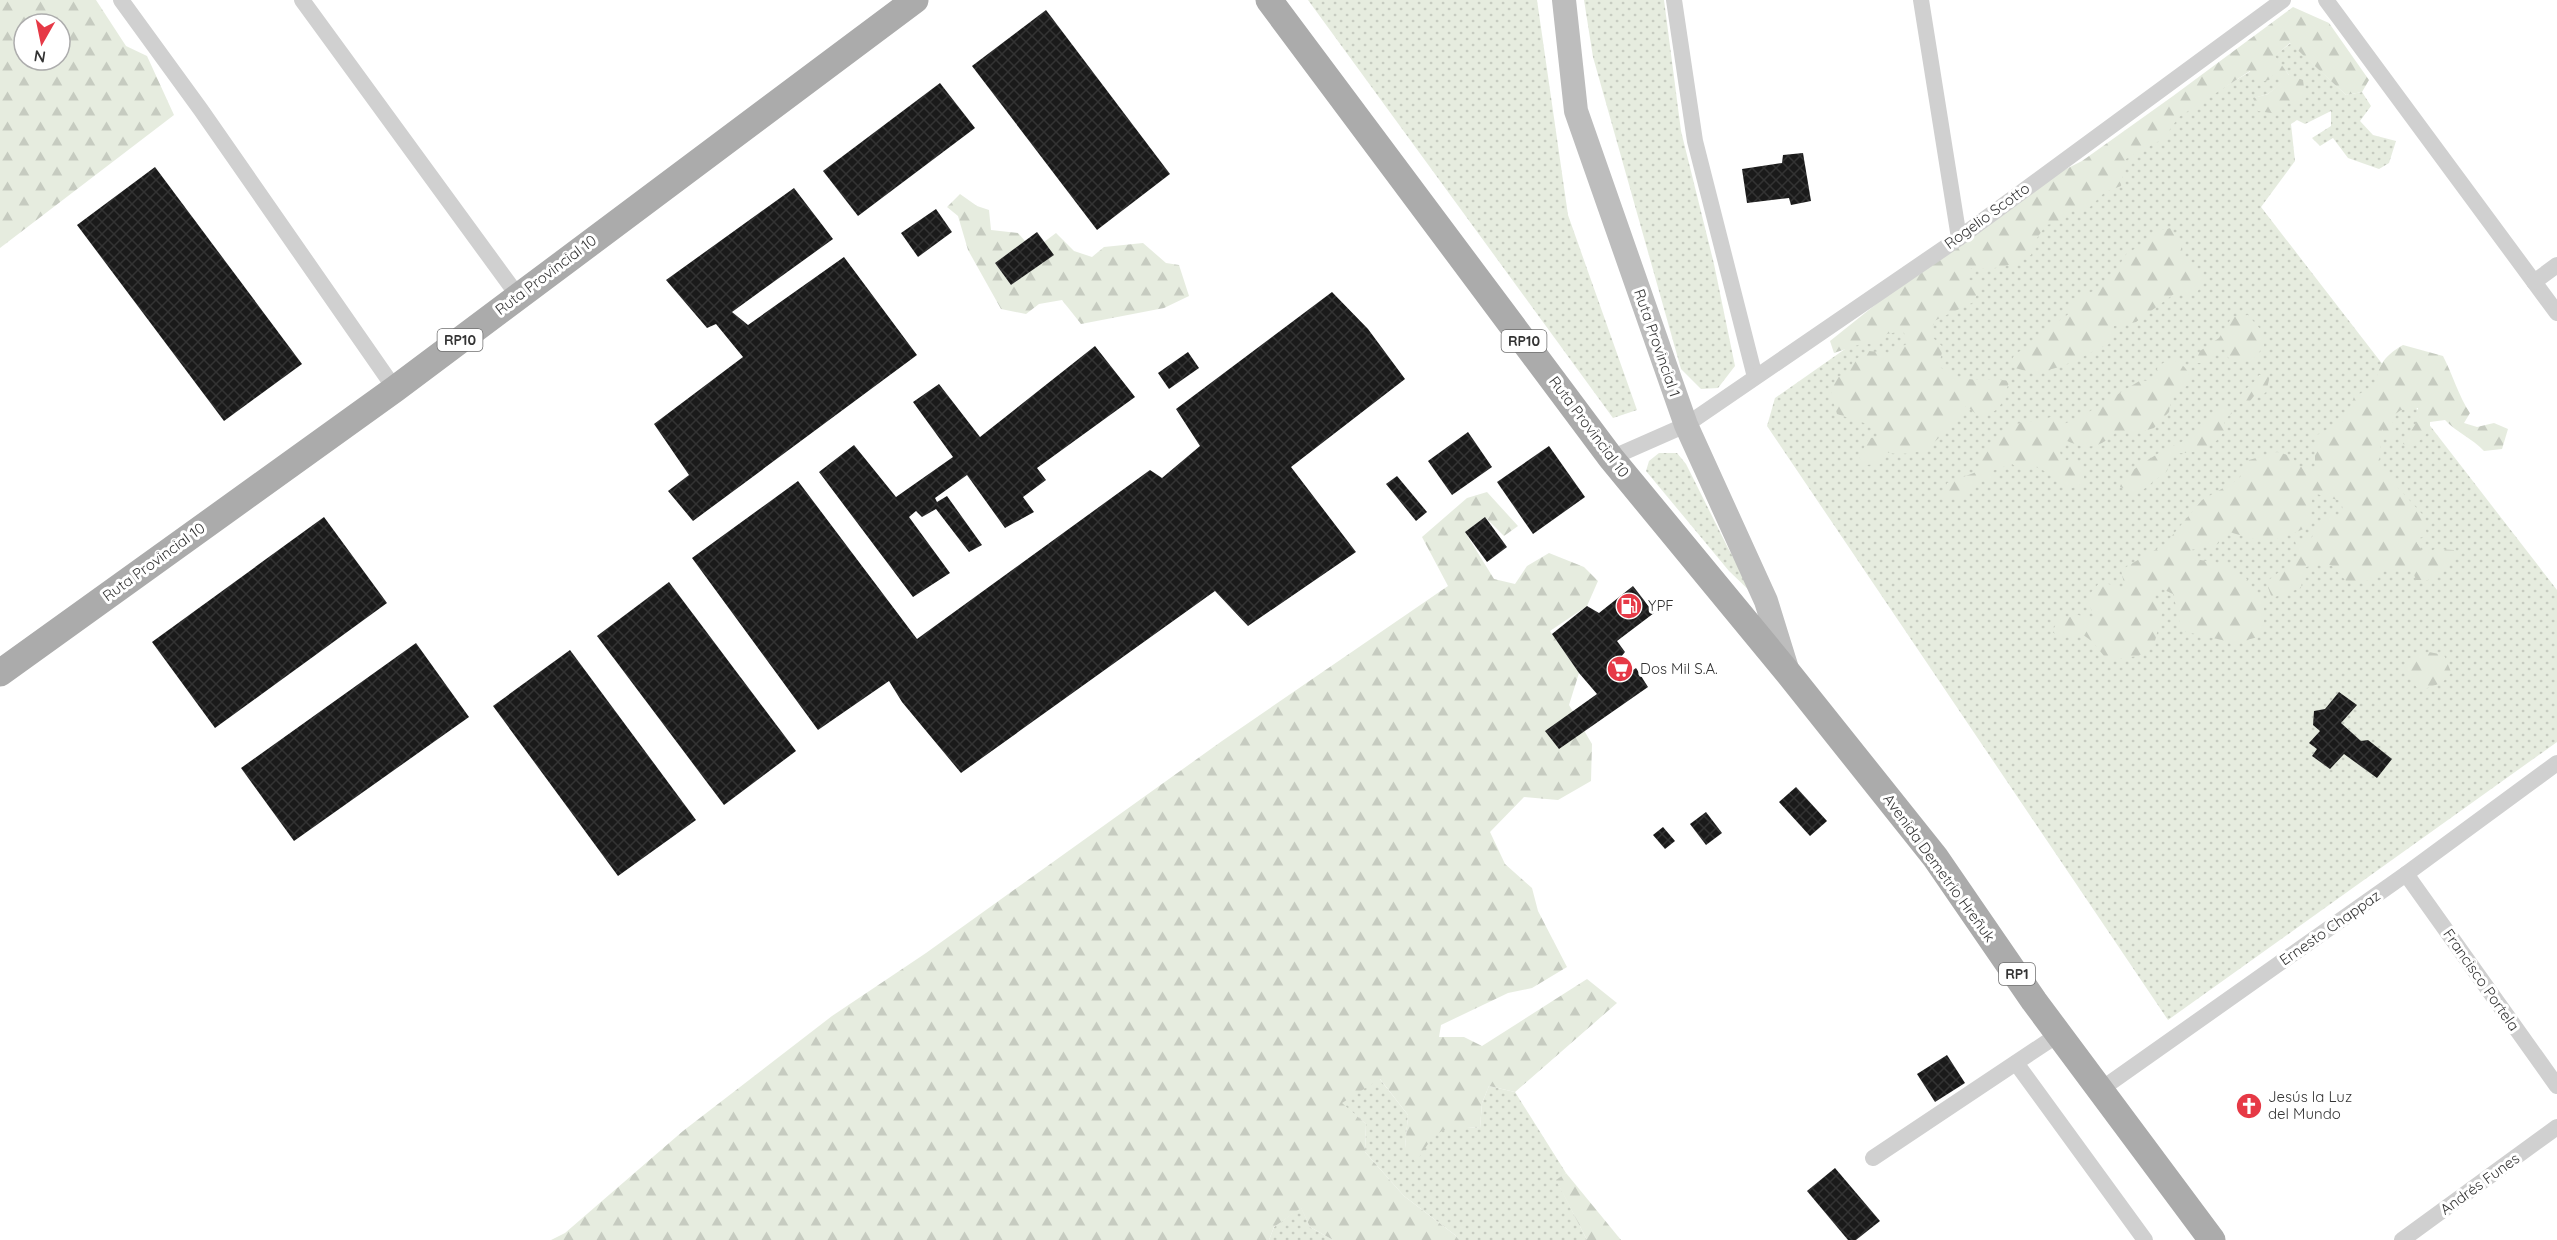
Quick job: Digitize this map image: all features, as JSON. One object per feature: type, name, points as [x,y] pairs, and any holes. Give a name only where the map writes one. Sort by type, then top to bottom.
[{"type":"main road","name":"Ruta Provincial 10","points":[[0,673],[395,389],[915,0]]},
{"type":"main road","name":"Ruta Provincial 10","points":[[1269,0],[1611,458],[1789,674]]},
{"type":"main road","name":"Ruta Provincial 1","points":[[1564,0],[1576,111],[1686,425],[1766,601],[1789,674]]},
{"type":"main road","name":"Avenida Demetrio Hreñuk","points":[[1789,674],[1935,857],[2034,1001],[2212,1240]]},
{"type":"street","points":[[121,0],[201,110],[395,389]]},
{"type":"street","points":[[302,0],[518,296]]},
{"type":"street","points":[[1674,0],[1695,141],[1755,377]]},
{"type":"street","points":[[1921,0],[1959,238]]},
{"type":"street","name":"Rogelio Scotto","points":[[1611,458],[1686,425],[1959,238],[2283,0]]},
{"type":"street","points":[[2326,0],[2557,312]]},
{"type":"street","points":[[2534,282],[2557,265]]},
{"type":"street","name":"Ernesto Chappaz","points":[[2100,1090],[2406,874],[2557,763]]},
{"type":"street","name":"Francisco Portela","points":[[2406,874],[2557,1086]]},
{"type":"street","points":[[1874,1158],[2059,1034]]},
{"type":"street","points":[[2016,1063],[2145,1240]]},
{"type":"street","name":"Andrés Funes","points":[[2402,1240],[2557,1127]]},
{"type":"green space","points":[[0,0],[96,0],[126,46],[147,56],[174,115],[0,248]]},
{"type":"green space","points":[[1308,0],[1537,0],[1568,215],[1637,410],[1613,418]]},
{"type":"green space","points":[[1584,0],[1664,0],[1681,131],[1714,264],[1735,366],[1718,388],[1701,389],[1681,369],[1593,57]]},
{"type":"green space","points":[[2293,7],[2329,23],[2369,80],[2362,92],[2346,95],[2290,43],[2275,56],[2289,75],[2303,80],[2305,96],[2298,103],[2282,101],[2278,114],[2258,111],[2253,98],[2268,94],[2282,82],[2275,73],[2269,80],[2256,83],[2250,71],[2179,117],[2163,139],[2126,159],[2121,186],[2105,192],[2088,209],[2065,212],[2057,223],[2046,225],[2035,241],[2031,255],[2002,267],[1971,268],[1964,279],[1981,282],[1974,302],[1934,321],[1931,336],[1943,347],[1939,366],[1948,372],[1973,380],[2010,381],[1998,409],[1979,416],[1966,406],[1933,444],[1913,453],[1884,452],[1881,464],[1865,465],[1859,457],[1869,438],[1882,437],[1876,427],[1837,414],[1831,394],[1836,377],[1849,373],[1853,361],[1869,351],[1888,353],[1909,343],[1903,331],[1887,334],[1876,343],[1858,345],[1834,353],[1830,341],[1900,285],[2062,171],[2082,161]]},
{"type":"green space","points":[[2291,43],[2346,95],[2362,92],[2371,106],[2360,121],[2373,135],[2396,141],[2389,163],[2379,169],[2348,158],[2333,138],[2320,146],[2312,138],[2331,126],[2331,111],[2305,124],[2297,120],[2291,124],[2295,161],[2261,207],[2557,590],[2557,742],[2168,1020],[1767,426],[1775,398],[2186,110],[2251,71],[2275,72],[2283,82],[2268,94],[2254,98],[2281,101],[2289,75],[2274,56]]},
{"type":"green space","points":[[960,194],[977,206],[989,210],[991,230],[1018,233],[1025,241],[995,263],[1011,285],[1053,255],[1044,242],[1056,233],[1074,251],[1092,257],[1104,247],[1143,243],[1166,263],[1179,265],[1189,296],[1164,308],[1081,324],[1062,300],[1039,304],[1026,314],[1001,309],[968,250],[958,216],[947,207]]},
{"type":"green space","points":[[2171,228],[2191,268],[2205,281],[2195,295],[2174,294],[2136,322],[2114,326],[2109,344],[2061,366],[2036,371],[2010,366],[2014,355],[2070,313],[2072,299],[2099,289],[2114,273],[2127,253],[2146,243],[2153,232]]},
{"type":"green space","points":[[2248,315],[2262,331],[2264,346],[2253,360],[2232,362],[2227,356],[2228,347],[2221,347],[2201,363],[2195,363],[2200,351],[2219,338],[2232,317]]},
{"type":"green space","points":[[2403,345],[2443,356],[2470,413],[2464,423],[2477,427],[2494,423],[2508,429],[2502,449],[2484,451],[2445,420],[2430,422],[2430,430],[2414,446],[2403,444],[2416,423],[2418,408],[2401,410],[2391,417],[2398,439],[2387,440],[2382,429],[2379,467],[2423,515],[2427,535],[2415,540],[2424,554],[2435,549],[2454,550],[2454,561],[2428,580],[2416,580],[2412,569],[2381,570],[2372,580],[2348,583],[2331,565],[2318,563],[2304,568],[2301,588],[2272,598],[2266,582],[2299,557],[2295,541],[2311,539],[2317,528],[2327,518],[2344,515],[2341,501],[2313,493],[2308,527],[2285,537],[2268,540],[2227,531],[2218,544],[2191,550],[2195,559],[2223,564],[2246,578],[2264,603],[2264,621],[2258,637],[2235,643],[2182,631],[2173,594],[2162,589],[2150,594],[2162,613],[2155,641],[2139,656],[2107,660],[2093,642],[2082,634],[2063,638],[2052,632],[2058,620],[2078,615],[2094,618],[2087,597],[2100,582],[2125,588],[2121,570],[2165,544],[2202,500],[2239,479],[2249,460],[2277,452],[2292,456],[2298,467],[2315,467],[2315,436],[2345,420],[2354,397],[2376,384],[2384,361]]},
{"type":"green space","points":[[2170,359],[2185,368],[2191,384],[2172,393],[2169,412],[2154,428],[2140,432],[2116,432],[2104,442],[2092,446],[2079,445],[2065,440],[2060,451],[2062,462],[2073,458],[2084,470],[2084,483],[2072,488],[2034,466],[2021,470],[2012,464],[1992,471],[1991,479],[1975,483],[1959,499],[1944,498],[1947,483],[1979,471],[1981,452],[2006,429],[2022,422],[2038,421],[2054,416],[2064,424],[2082,416],[2141,380],[2153,382],[2158,366]]},
{"type":"green space","points":[[2259,375],[2270,376],[2266,392],[2262,396],[2254,396],[2250,401],[2240,404],[2238,399],[2240,395]]},
{"type":"green space","points":[[2221,406],[2232,413],[2224,420],[2225,430],[2214,443],[2202,450],[2172,454],[2167,471],[2139,493],[2120,487],[2124,475],[2194,434]]},
{"type":"green space","points":[[1659,453],[1677,453],[1686,464],[1728,548],[1756,597],[1729,571],[1646,471],[1649,461]]},
{"type":"green space","points":[[1487,492],[1518,526],[1504,536],[1485,517],[1465,532],[1494,579],[1515,584],[1527,566],[1549,553],[1584,567],[1598,581],[1587,606],[1550,631],[1579,673],[1569,705],[1592,744],[1591,781],[1558,800],[1524,797],[1490,832],[1505,864],[1532,888],[1538,911],[1567,967],[1532,988],[1508,993],[1441,1025],[1439,1037],[1464,1037],[1482,1046],[1587,979],[1617,1003],[1515,1092],[1489,1086],[1482,1103],[1480,1128],[1456,1128],[1440,1132],[1434,1136],[1416,1163],[1405,1148],[1408,1115],[1380,1079],[1342,1103],[1366,1124],[1365,1152],[1404,1196],[1459,1240],[1333,1240],[1310,1227],[1301,1208],[1274,1227],[1269,1240],[551,1240],[565,1233],[683,1131],[832,1016],[926,953],[1222,741],[1448,586],[1422,537],[1467,498]]},
{"type":"green space","points":[[2429,652],[2444,655],[2451,672],[2442,682],[2420,691],[2404,672],[2407,659]]},
{"type":"green space","points":[[1379,1078],[1408,1115],[1405,1148],[1452,1126],[1480,1128],[1482,1103],[1489,1086],[1515,1092],[1566,1173],[1557,1181],[1587,1240],[1459,1240],[1404,1196],[1365,1152],[1366,1124],[1341,1103]]},
{"type":"green space","points":[[1566,1173],[1621,1240],[1587,1240],[1556,1180]]},
{"type":"green space","points":[[1301,1207],[1310,1227],[1333,1240],[1269,1240],[1274,1227]]},
{"type":"building","points":[[1046,10],[1170,174],[1097,230],[972,66]]},
{"type":"building","points":[[940,83],[975,128],[858,216],[823,171]]},
{"type":"building","points":[[1803,153],[1811,201],[1791,205],[1789,198],[1747,203],[1742,169],[1782,163],[1783,155]]},
{"type":"building","points":[[155,167],[302,364],[224,421],[77,225]]},
{"type":"building","points":[[794,188],[833,239],[732,312],[748,325],[844,257],[917,355],[693,521],[668,491],[689,475],[654,424],[743,357],[716,324],[707,328],[666,280]]},
{"type":"building","points":[[936,209],[952,232],[918,257],[901,233]]},
{"type":"building","points":[[1037,232],[1054,255],[1011,285],[995,263]]},
{"type":"building","points":[[1332,292],[1368,329],[1405,379],[1291,467],[1356,552],[1248,626],[1215,591],[961,773],[902,702],[889,681],[818,730],[692,558],[798,481],[917,639],[1150,470],[1162,478],[1200,446],[1176,409]]},
{"type":"building","points":[[1095,346],[1135,397],[1037,468],[1046,480],[1023,497],[1034,512],[1005,528],[967,475],[935,498],[937,502],[947,496],[982,545],[969,552],[936,509],[922,517],[916,511],[909,517],[950,573],[913,597],[819,472],[854,445],[896,497],[953,457],[913,402],[939,384],[980,437]]},
{"type":"building","points":[[1188,352],[1199,368],[1169,389],[1158,373]]},
{"type":"building","points":[[1468,432],[1492,467],[1452,495],[1428,461]]},
{"type":"building","points":[[1549,446],[1585,497],[1533,534],[1497,482]]},
{"type":"building","points":[[1397,476],[1427,512],[1416,521],[1386,484]]},
{"type":"building","points":[[324,517],[387,603],[215,728],[152,642]]},
{"type":"building","points":[[1485,517],[1507,547],[1487,562],[1465,532]]},
{"type":"building","points":[[669,582],[796,751],[724,805],[597,636]]},
{"type":"building","points":[[1633,586],[1654,613],[1617,641],[1625,652],[1620,658],[1630,672],[1636,668],[1648,687],[1559,749],[1545,731],[1597,694],[1579,673],[1552,634],[1587,606],[1599,613]]},
{"type":"building","points":[[416,643],[469,717],[294,841],[241,768]]},
{"type":"building","points":[[570,650],[696,820],[618,876],[493,706]]},
{"type":"building","points":[[2339,692],[2357,705],[2341,723],[2361,741],[2368,740],[2392,759],[2377,778],[2344,754],[2330,769],[2312,756],[2317,749],[2309,743],[2320,731],[2313,725],[2314,711],[2325,709]]},
{"type":"building","points":[[1796,787],[1827,821],[1810,836],[1779,802]]},
{"type":"building","points":[[1706,812],[1722,833],[1706,845],[1690,824]]},
{"type":"building","points":[[1663,827],[1675,841],[1665,849],[1653,835]]},
{"type":"building","points":[[1947,1055],[1965,1083],[1935,1102],[1917,1074]]},
{"type":"building","points":[[1835,1168],[1880,1221],[1856,1240],[1848,1240],[1807,1191]]},
{"type":"place","name":"YPF","points":[[1629,606]]},
{"type":"place","name":"Dos Mil S.A.","points":[[1620,669]]},
{"type":"place","name":"Jesús la Luz del Mundo","points":[[2249,1106]]}]
